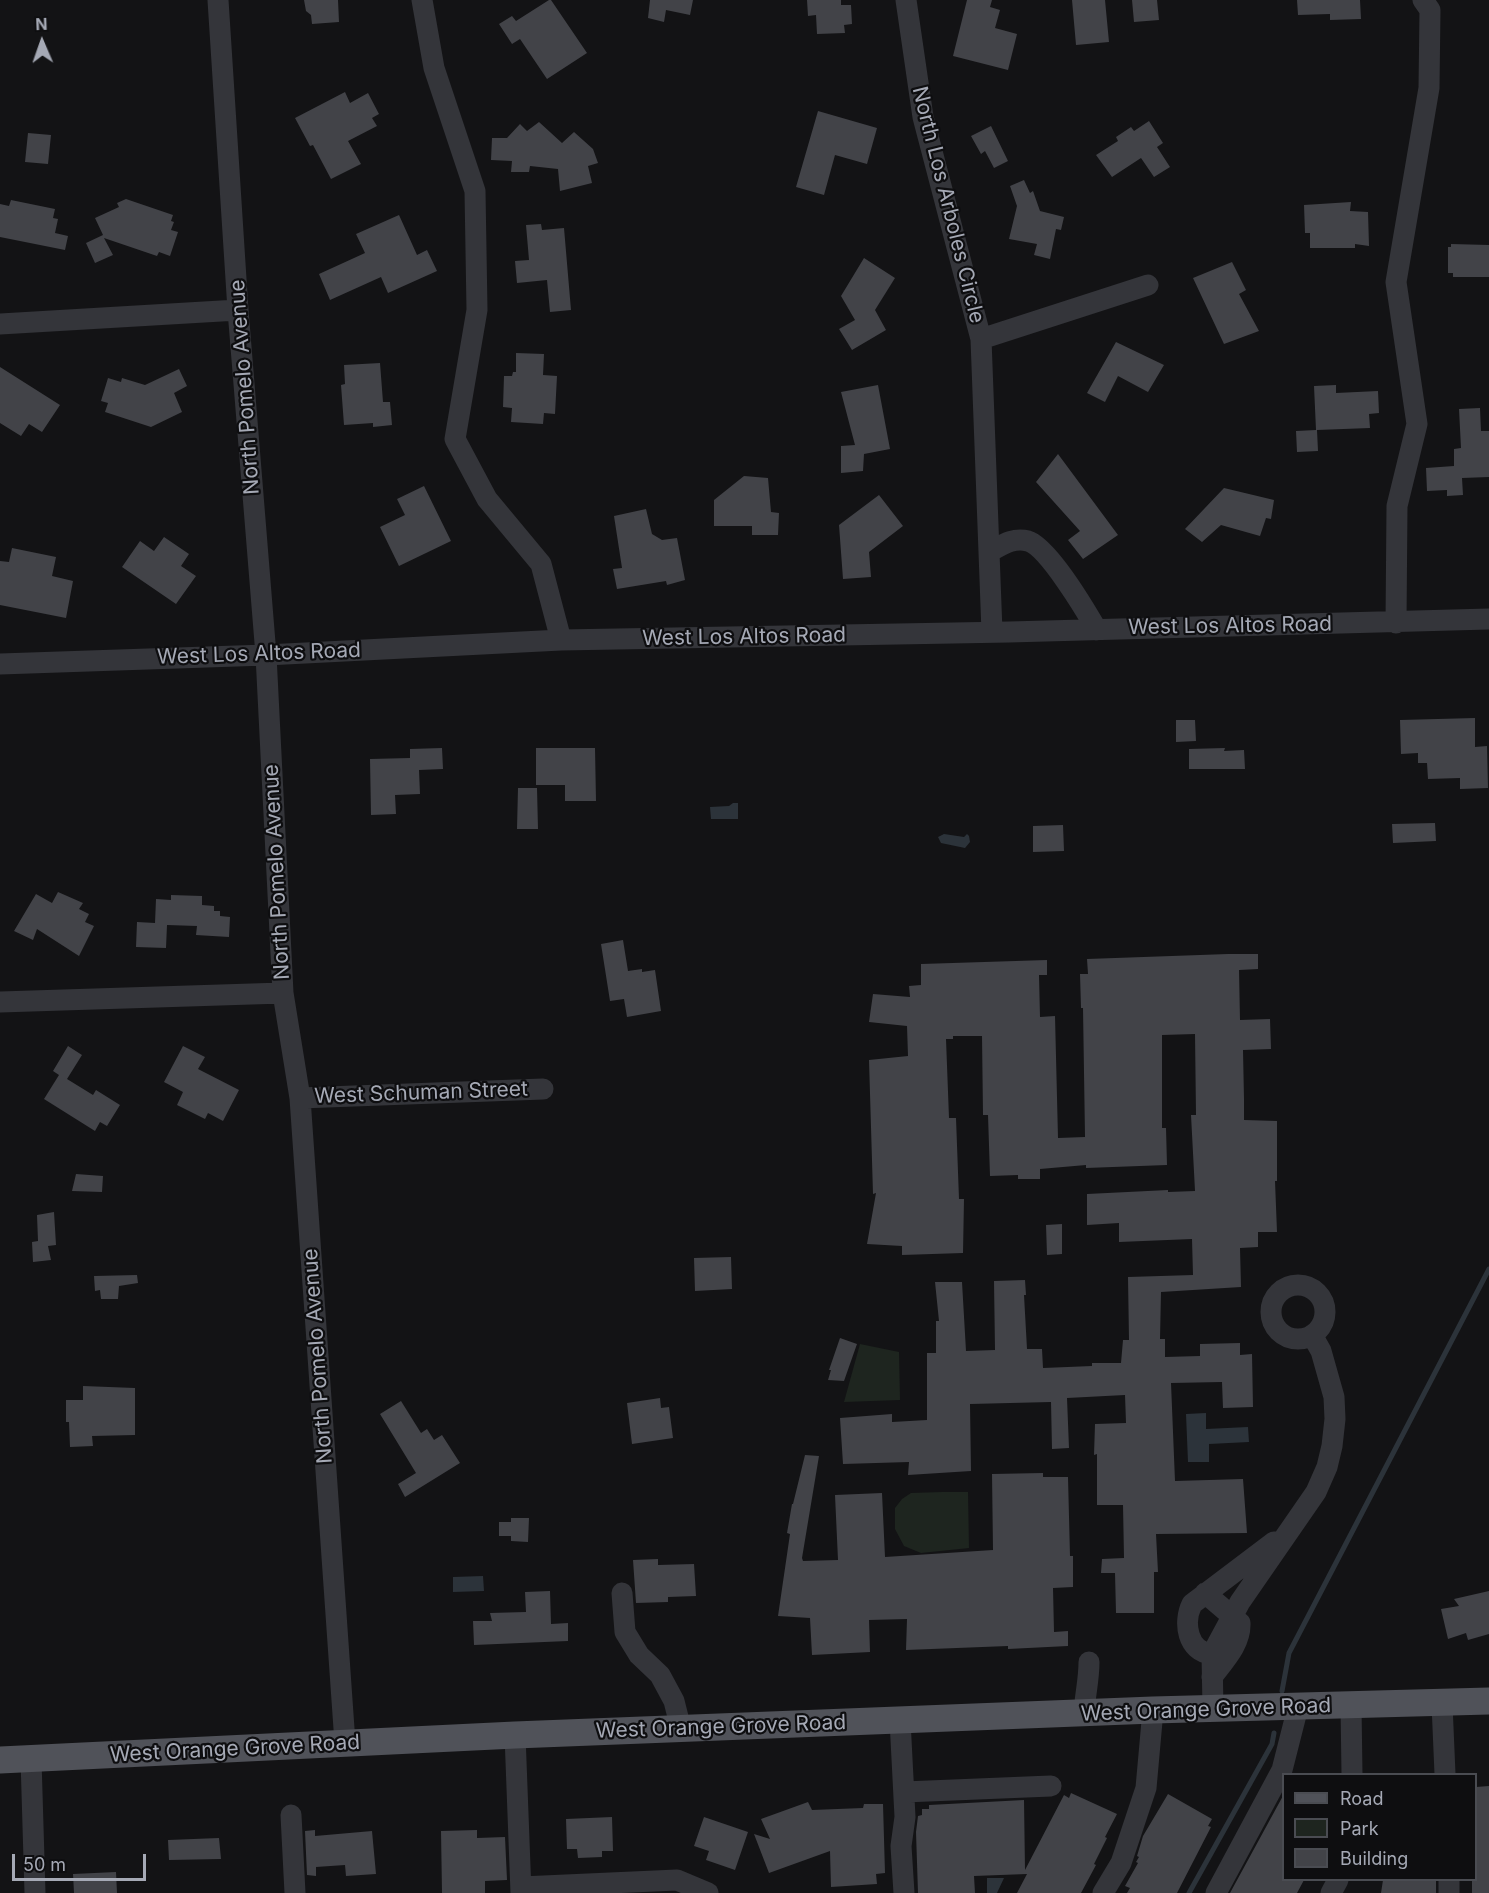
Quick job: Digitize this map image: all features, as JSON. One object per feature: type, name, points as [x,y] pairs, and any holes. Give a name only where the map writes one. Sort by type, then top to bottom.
[{"type":"main road","name":"West Orange Grove Road","points":[[0,1760],[515,1735],[1153,1710],[1489,1701]]},
{"type":"main road","name":"West Orange Grove Road","points":[[1442,1704],[1489,1710]]},
{"type":"street","name":"North Pomelo Avenue","points":[[218,0],[238,310],[266,655],[283,993],[300,1098],[345,1743]]},
{"type":"street","points":[[422,0],[434,68],[475,191],[477,310],[455,439],[487,499],[541,564],[561,640]]},
{"type":"street","name":"North Los Arboles Circle","points":[[906,0],[923,117],[981,339],[992,632]]},
{"type":"street","points":[[1396,623],[1396,506],[1417,424],[1396,282],[1429,88],[1430,10],[1423,0]]},
{"type":"street","name":"North Los Arboles Circle","points":[[981,339],[1148,285]]},
{"type":"street","points":[[0,324],[238,310]]},
{"type":"street","points":[[989,552],[1009,540],[1030,542],[1044,553],[1074,591],[1097,630]]},
{"type":"street","name":"West Los Altos Road","points":[[0,664],[266,655],[561,640],[1097,630],[1489,619]]},
{"type":"street","points":[[0,1002],[283,993]]},
{"type":"street","name":"West Schuman Street","points":[[300,1098],[543,1089]]},
{"type":"street","points":[[1213,1709],[1212,1654],[1233,1616],[1286,1533],[1303,1513],[1316,1492],[1327,1467],[1335,1419],[1334,1397],[1322,1351],[1312,1335]]},
{"type":"street","points":[[1212,1654],[1198,1650],[1192,1643],[1187,1627],[1192,1604],[1286,1533]]},
{"type":"street","points":[[622,1593],[625,1632],[639,1655],[660,1675],[674,1701],[681,1729]]},
{"type":"street","points":[[1205,1593],[1240,1623],[1240,1634],[1230,1653],[1212,1677]]},
{"type":"street","points":[[1084,1713],[1089,1668]]},
{"type":"street","points":[[1442,1704],[1445,1773]]},
{"type":"street","points":[[1351,1706],[1352,1773]]},
{"type":"street","points":[[1216,1893],[1282,1770],[1298,1707]]},
{"type":"street","points":[[1103,1893],[1121,1863],[1146,1788],[1153,1710]]},
{"type":"street","points":[[900,1720],[905,1817],[901,1846],[904,1893]]},
{"type":"street","points":[[515,1735],[521,1890],[677,1880],[708,1893]]},
{"type":"street","points":[[31,1759],[35,1893]]},
{"type":"street","points":[[904,1792],[1051,1786]]},
{"type":"street","points":[[291,1815],[295,1893]]},
{"type":"green space","points":[[860,1344],[899,1352],[900,1400],[844,1402]]},
{"type":"green space","points":[[968,1492],[969,1548],[921,1553],[904,1546],[895,1529],[895,1508],[911,1493]]},
{"type":"shaded area","points":[[738,803],[738,819],[711,819],[710,807],[729,806]]},
{"type":"shaded area","points":[[944,834],[964,837],[967,834],[970,842],[965,848],[941,843],[938,837]]},
{"type":"shaded area","points":[[1206,1413],[1206,1429],[1248,1427],[1249,1442],[1209,1444],[1209,1462],[1188,1462],[1186,1414]]},
{"type":"shaded area","points":[[483,1576],[484,1591],[453,1592],[453,1577]]},
{"type":"shaded area","points":[[987,1878],[1004,1878],[997,1893],[987,1893]]},
{"type":"building","points":[[304,0],[338,0],[339,22],[312,24],[311,15],[306,11]]},
{"type":"building","points":[[549,0],[587,53],[547,79],[520,39],[512,44],[499,24],[512,16],[516,21]]},
{"type":"building","points":[[650,0],[693,0],[690,15],[666,10],[664,22],[648,18]]},
{"type":"building","points":[[807,0],[841,0],[841,5],[851,5],[852,24],[844,25],[845,33],[817,34],[816,15],[808,16]]},
{"type":"building","points":[[967,0],[992,0],[990,7],[1000,10],[995,28],[1017,34],[1008,70],[953,56]]},
{"type":"building","points":[[1072,0],[1105,0],[1109,42],[1076,45]]},
{"type":"building","points":[[1132,0],[1157,0],[1159,20],[1134,22]]},
{"type":"building","points":[[1297,0],[1360,0],[1361,19],[1330,20],[1330,14],[1298,15]]},
{"type":"building","points":[[345,92],[350,103],[368,93],[379,114],[372,118],[377,126],[348,141],[361,164],[331,179],[295,118]]},
{"type":"building","points":[[818,111],[877,128],[867,164],[835,155],[824,195],[796,187]]},
{"type":"building","points":[[1149,121],[1163,143],[1157,147],[1170,167],[1154,177],[1141,158],[1112,177],[1096,155],[1118,141],[1116,137],[1131,127],[1134,131]]},
{"type":"building","points":[[539,122],[562,143],[574,132],[593,149],[598,163],[588,166],[592,183],[560,191],[558,169],[530,166],[529,172],[511,172],[512,161],[491,160],[492,138],[507,138],[520,124],[527,131]]},
{"type":"building","points":[[991,126],[1008,161],[994,168],[985,151],[981,154],[971,136]]},
{"type":"building","points":[[28,133],[51,135],[48,164],[25,162]]},
{"type":"building","points":[[1024,180],[1030,193],[1033,191],[1040,211],[1064,217],[1061,230],[1056,229],[1050,259],[1034,255],[1037,244],[1009,239],[1017,206],[1010,186]]},
{"type":"building","points":[[126,199],[173,215],[171,221],[174,222],[171,230],[178,232],[170,256],[159,252],[157,256],[104,238],[113,255],[95,263],[86,243],[103,235],[95,218],[119,207],[117,203]]},
{"type":"building","points":[[11,200],[55,209],[53,218],[58,219],[55,233],[68,236],[65,250],[0,237],[0,204],[9,206]]},
{"type":"building","points":[[1351,202],[1350,211],[1368,212],[1369,246],[1355,244],[1355,248],[1310,248],[1310,233],[1305,233],[1304,205]]},
{"type":"building","points":[[399,215],[417,255],[427,250],[437,271],[388,293],[381,277],[330,300],[319,274],[365,253],[356,234]]},
{"type":"building","points":[[541,224],[542,230],[564,228],[571,310],[550,312],[547,280],[517,283],[515,261],[529,260],[526,225]]},
{"type":"building","points":[[1451,244],[1489,245],[1489,277],[1453,277],[1453,273],[1448,273],[1448,247],[1451,247]]},
{"type":"building","points":[[864,258],[895,278],[875,310],[886,330],[852,350],[839,329],[855,320],[841,296]]},
{"type":"building","points":[[1232,262],[1246,290],[1239,294],[1259,331],[1224,344],[1193,278]]},
{"type":"building","points":[[1116,342],[1164,365],[1148,392],[1118,376],[1105,402],[1087,393]]},
{"type":"building","points":[[516,353],[544,354],[543,375],[557,376],[555,414],[544,413],[543,424],[511,422],[512,408],[503,407],[504,376],[512,376],[513,372],[516,372]]},
{"type":"building","points":[[380,363],[383,402],[390,402],[392,425],[373,427],[373,423],[344,425],[341,385],[345,384],[344,365]]},
{"type":"building","points":[[0,367],[60,405],[42,432],[29,424],[21,436],[0,423]]},
{"type":"building","points":[[179,369],[187,386],[174,393],[182,412],[151,427],[105,412],[108,403],[101,401],[108,378],[121,382],[122,378],[145,385]]},
{"type":"building","points":[[878,385],[890,449],[864,454],[863,471],[841,473],[841,446],[855,445],[841,392]]},
{"type":"building","points":[[1336,385],[1336,393],[1378,391],[1379,413],[1369,414],[1370,428],[1317,430],[1318,451],[1297,452],[1296,431],[1316,430],[1314,386]]},
{"type":"building","points":[[1480,408],[1481,431],[1489,431],[1489,477],[1462,478],[1463,495],[1447,496],[1447,490],[1427,491],[1426,468],[1454,466],[1454,449],[1461,448],[1459,409]]},
{"type":"building","points":[[1058,454],[1118,535],[1083,559],[1068,540],[1080,531],[1036,482]]},
{"type":"building","points":[[744,476],[768,478],[771,512],[779,513],[778,535],[752,535],[752,526],[714,526],[714,500]]},
{"type":"building","points":[[424,486],[451,541],[399,566],[380,527],[405,515],[397,499]]},
{"type":"building","points":[[1224,488],[1274,500],[1271,519],[1266,518],[1260,536],[1221,525],[1202,542],[1185,529]]},
{"type":"building","points":[[879,495],[903,526],[869,552],[871,577],[843,579],[839,525]]},
{"type":"building","points":[[646,509],[652,534],[662,540],[677,538],[685,580],[667,585],[666,581],[617,589],[613,569],[622,568],[614,516]]},
{"type":"building","points":[[164,537],[189,554],[181,566],[196,576],[176,604],[122,567],[140,541],[154,551]]},
{"type":"building","points":[[12,548],[56,557],[52,576],[73,581],[66,618],[0,605],[0,561],[9,562]]},
{"type":"building","points":[[1475,718],[1475,747],[1487,746],[1488,788],[1460,789],[1460,778],[1428,779],[1427,763],[1418,763],[1418,753],[1401,754],[1400,720]]},
{"type":"building","points":[[1176,720],[1195,720],[1196,741],[1176,742]]},
{"type":"building","points":[[442,748],[443,769],[419,770],[420,794],[395,795],[396,814],[371,815],[370,759],[410,758],[410,749]]},
{"type":"building","points":[[536,748],[595,748],[596,801],[565,801],[565,785],[536,785]]},
{"type":"building","points":[[1225,748],[1224,751],[1244,750],[1245,769],[1189,769],[1189,749]]},
{"type":"building","points":[[518,788],[537,788],[538,829],[517,829]]},
{"type":"building","points":[[1435,823],[1436,841],[1393,843],[1392,824]]},
{"type":"building","points":[[1063,825],[1064,851],[1033,852],[1033,826]]},
{"type":"building","points":[[58,892],[83,903],[79,909],[89,914],[85,922],[94,926],[79,956],[37,929],[33,940],[14,931],[36,894],[52,903]]},
{"type":"building","points":[[171,895],[202,896],[202,905],[214,906],[214,911],[220,911],[220,916],[230,917],[229,937],[196,935],[197,926],[167,925],[166,948],[136,947],[137,922],[155,923],[156,899],[171,900]]},
{"type":"building","points":[[623,940],[628,971],[655,970],[661,1011],[627,1017],[624,999],[610,1001],[601,944]]},
{"type":"building","points":[[1258,954],[1258,969],[1239,970],[1240,1020],[1270,1019],[1271,1049],[1243,1050],[1244,1120],[1277,1121],[1277,1181],[1275,1181],[1277,1232],[1258,1232],[1258,1247],[1240,1248],[1241,1287],[1161,1292],[1160,1339],[1165,1339],[1165,1357],[1200,1356],[1200,1344],[1240,1343],[1240,1355],[1252,1354],[1253,1407],[1223,1408],[1222,1382],[1171,1383],[1175,1481],[1243,1479],[1247,1533],[1156,1534],[1158,1572],[1154,1572],[1154,1613],[1116,1613],[1115,1573],[1101,1573],[1102,1559],[1124,1558],[1123,1505],[1097,1505],[1095,1424],[1126,1423],[1125,1395],[1067,1398],[1069,1448],[1052,1449],[1051,1402],[970,1404],[971,1471],[908,1475],[909,1462],[843,1464],[840,1418],[892,1414],[892,1422],[927,1420],[927,1353],[936,1353],[936,1321],[939,1321],[935,1282],[962,1282],[966,1351],[995,1350],[994,1281],[1025,1280],[1027,1349],[1042,1349],[1043,1368],[1092,1366],[1092,1363],[1121,1363],[1123,1340],[1129,1340],[1128,1277],[1193,1275],[1192,1239],[1119,1242],[1119,1223],[1087,1225],[1087,1194],[1195,1191],[1191,1115],[1196,1115],[1195,1034],[1162,1035],[1162,1128],[1166,1128],[1167,1165],[1086,1168],[1086,1165],[1040,1169],[1040,1179],[1018,1179],[1018,1175],[990,1176],[988,1115],[983,1115],[982,1036],[953,1036],[953,1039],[946,1039],[949,1118],[956,1118],[959,1199],[964,1199],[963,1253],[902,1255],[902,1246],[867,1244],[876,1193],[873,1194],[869,1060],[908,1056],[907,1026],[869,1022],[873,994],[910,997],[909,986],[921,985],[921,964],[1047,960],[1047,975],[1039,975],[1040,1017],[1055,1016],[1058,1138],[1085,1137],[1083,1008],[1081,1008],[1080,974],[1088,974],[1087,959]]},
{"type":"building","points":[[68,1046],[82,1055],[67,1079],[93,1095],[96,1090],[120,1105],[107,1126],[100,1122],[95,1131],[44,1099],[59,1075],[53,1071]]},
{"type":"building","points":[[183,1046],[205,1057],[198,1069],[239,1090],[223,1121],[208,1113],[205,1119],[177,1105],[183,1092],[164,1082]]},
{"type":"building","points":[[76,1174],[103,1176],[102,1192],[72,1191]]},
{"type":"building","points":[[54,1212],[56,1245],[48,1246],[51,1260],[33,1262],[32,1242],[38,1241],[37,1215]]},
{"type":"building","points":[[1062,1224],[1062,1254],[1047,1255],[1046,1225]]},
{"type":"building","points":[[731,1257],[732,1289],[695,1291],[694,1258]]},
{"type":"building","points":[[137,1275],[138,1283],[119,1286],[118,1299],[101,1299],[100,1290],[95,1291],[94,1276]]},
{"type":"building","points":[[840,1338],[857,1344],[844,1381],[828,1380],[831,1370],[829,1370]]},
{"type":"building","points":[[83,1386],[135,1388],[135,1435],[92,1436],[93,1446],[70,1447],[69,1422],[66,1422],[66,1400],[83,1400]]},
{"type":"building","points":[[660,1398],[661,1408],[669,1407],[673,1438],[632,1444],[627,1403]]},
{"type":"building","points":[[401,1401],[421,1433],[427,1429],[434,1440],[442,1435],[460,1463],[405,1497],[398,1484],[416,1473],[380,1414]]},
{"type":"building","points":[[805,1455],[819,1456],[803,1561],[838,1560],[835,1495],[882,1493],[885,1557],[993,1550],[992,1474],[1043,1473],[1043,1477],[1068,1477],[1073,1587],[1053,1588],[1054,1632],[1068,1631],[1068,1646],[906,1650],[907,1619],[869,1620],[870,1652],[812,1655],[810,1618],[778,1616],[790,1534],[787,1533]]},
{"type":"building","points":[[511,1518],[529,1518],[528,1542],[511,1541],[511,1536],[499,1536],[499,1522],[511,1522]]},
{"type":"building","points":[[658,1559],[658,1565],[694,1564],[696,1596],[668,1597],[668,1602],[636,1603],[633,1560]]},
{"type":"building","points":[[550,1591],[551,1624],[568,1623],[568,1641],[474,1645],[473,1621],[492,1621],[490,1613],[526,1612],[525,1592]]},
{"type":"building","points":[[1489,1591],[1489,1634],[1468,1640],[1466,1633],[1448,1639],[1441,1609],[1459,1606],[1454,1599]]},
{"type":"building","points":[[1489,1786],[1489,1893],[1472,1893],[1472,1881],[1477,1881],[1477,1787]]},
{"type":"building","points":[[1071,1793],[1117,1814],[1105,1837],[1107,1838],[1094,1864],[1096,1865],[1081,1893],[1017,1893],[1027,1874],[974,1876],[975,1893],[918,1893],[916,1832],[918,1816],[922,1815],[922,1809],[929,1809],[929,1805],[1024,1800],[1025,1870],[1064,1795],[1069,1798]]},
{"type":"building","points":[[1168,1794],[1212,1819],[1208,1826],[1211,1827],[1177,1893],[1127,1893],[1130,1888],[1125,1886],[1138,1863],[1136,1862],[1139,1857],[1137,1856],[1143,1836]]},
{"type":"building","points":[[1282,1798],[1282,1881],[1303,1881],[1297,1893],[1230,1893]]},
{"type":"building","points":[[808,1802],[812,1810],[863,1808],[864,1804],[883,1804],[885,1873],[876,1874],[877,1884],[831,1887],[830,1851],[769,1873],[754,1834],[770,1839],[761,1819]]},
{"type":"building","points":[[612,1817],[613,1851],[602,1851],[602,1857],[578,1858],[577,1849],[567,1849],[566,1819]]},
{"type":"building","points":[[704,1817],[748,1832],[735,1870],[706,1860],[709,1851],[694,1846]]},
{"type":"building","points":[[315,1830],[315,1836],[372,1831],[376,1874],[346,1876],[345,1865],[316,1867],[316,1876],[307,1875],[305,1831]]},
{"type":"building","points":[[477,1830],[477,1838],[505,1837],[507,1880],[485,1881],[485,1893],[442,1893],[441,1831]]},
{"type":"building","points":[[219,1838],[221,1859],[169,1860],[168,1840]]},
{"type":"building","points":[[116,1872],[117,1893],[74,1893],[73,1874]]},
{"type":"building","points":[[1383,1881],[1436,1881],[1436,1893],[1381,1893]]},
{"type":"waterway","points":[[1282,1691],[1289,1653],[1489,1269]]},
{"type":"waterway","points":[[1189,1893],[1272,1744],[1274,1733]]}]
